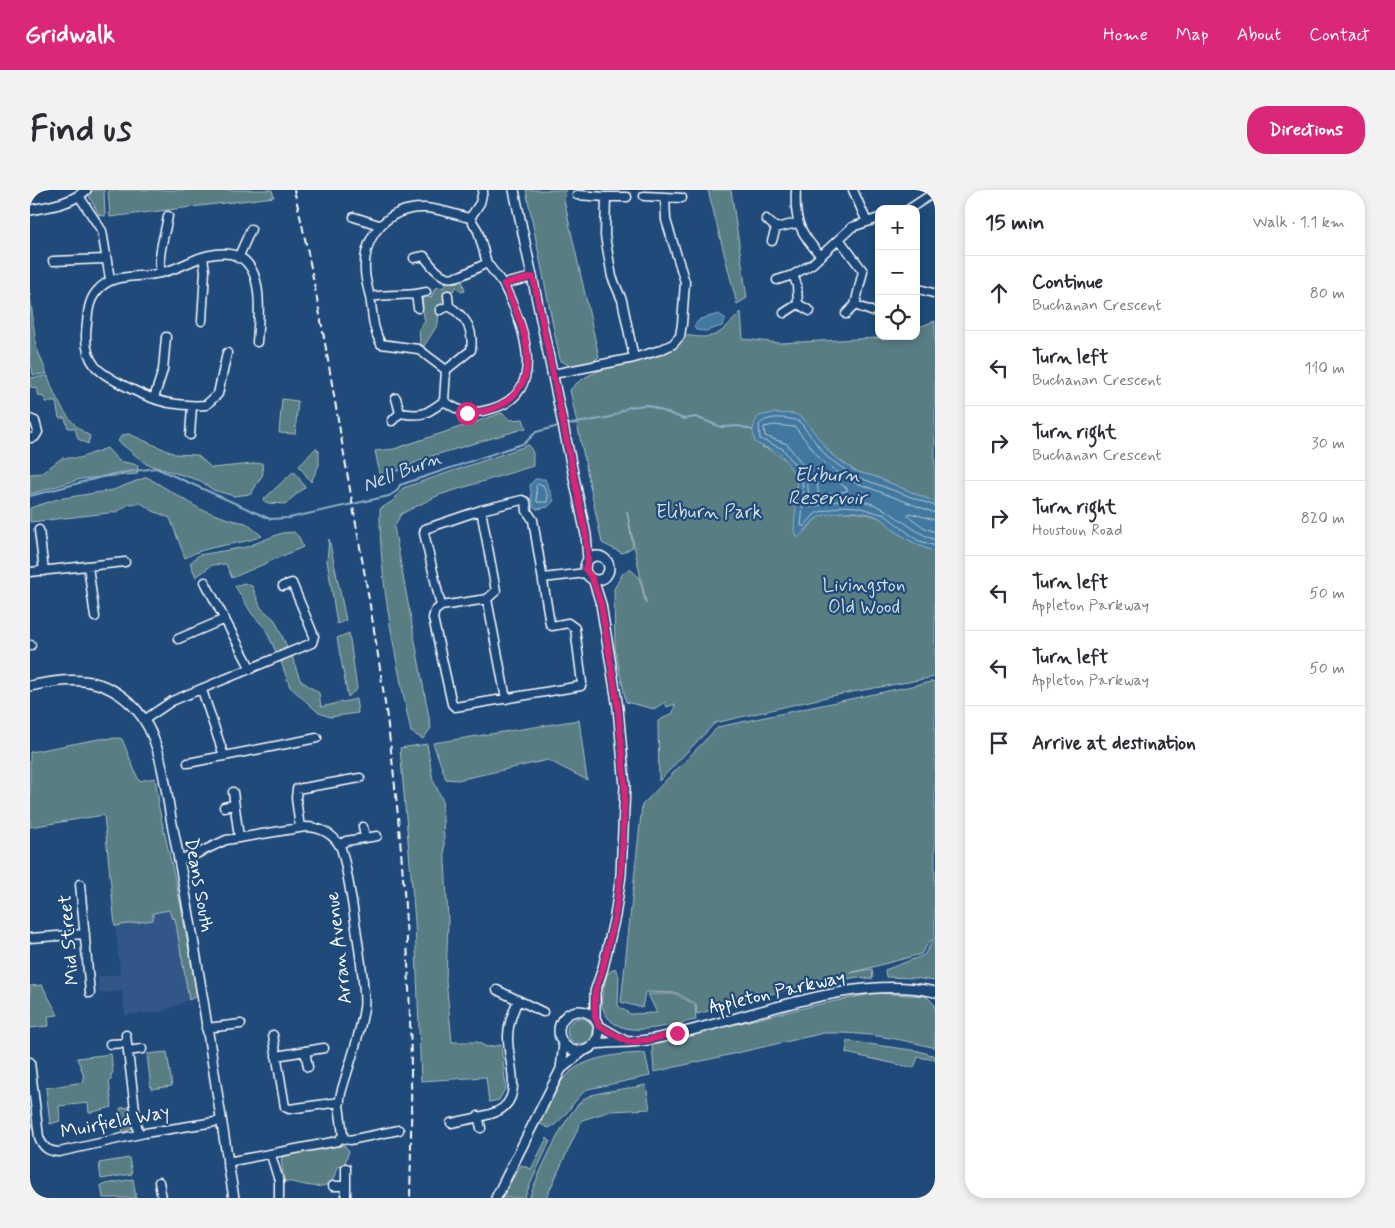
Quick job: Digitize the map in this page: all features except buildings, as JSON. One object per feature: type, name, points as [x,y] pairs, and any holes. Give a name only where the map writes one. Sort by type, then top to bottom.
[{"type":"street","points":[[470,218],[480,203],[485,190]]},
{"type":"street","points":[[496,1198],[561,1069],[564,1044],[559,1030],[562,1021],[567,1013],[581,1010],[595,992],[603,968],[615,916],[625,833],[625,786],[621,728],[601,604],[590,566],[586,535],[514,190]]},
{"type":"street","points":[[796,190],[797,223],[804,235],[822,256]]},
{"type":"street","points":[[853,190],[867,222]]},
{"type":"street","points":[[922,190],[927,197]]},
{"type":"street","points":[[915,205],[935,192]]},
{"type":"street","points":[[30,210],[59,204],[83,193],[102,231],[105,259],[110,279]]},
{"type":"street","points":[[577,195],[627,197]]},
{"type":"street","points":[[644,196],[682,198]]},
{"type":"street","points":[[606,197],[605,236],[612,277],[622,300],[634,358]]},
{"type":"street","points":[[553,374],[634,358],[673,344],[680,336],[685,282],[666,220],[665,197]]},
{"type":"street","points":[[444,401],[467,413],[494,409],[514,396],[524,381],[527,360],[523,336],[515,308],[504,284],[487,263],[478,230],[470,218],[426,208],[405,210],[392,214],[379,225],[365,260],[364,270],[370,297],[372,326],[381,344],[418,348],[446,370]]},
{"type":"street","points":[[161,273],[159,258],[165,239],[168,216]]},
{"type":"street","points":[[766,219],[776,228]]},
{"type":"street","points":[[777,280],[793,275],[822,256],[852,227],[875,219]]},
{"type":"street","points":[[358,222],[379,225]]},
{"type":"street","points":[[776,228],[797,223]]},
{"type":"street","points":[[772,241],[776,228]]},
{"type":"street","points":[[238,258],[251,229]]},
{"type":"street","points":[[839,239],[863,271],[856,305],[846,314]]},
{"type":"street","points":[[424,256],[427,246]]},
{"type":"street","points":[[227,353],[218,394],[206,405],[192,406],[166,403],[154,398],[104,375],[90,358],[87,349],[88,309],[92,296],[110,279],[161,273],[202,257],[228,255],[238,258],[252,269],[259,287],[257,342]]},
{"type":"street","points":[[424,256],[438,274],[446,278],[467,273],[487,263]]},
{"type":"street","points":[[414,258],[424,256]]},
{"type":"street","points":[[202,257],[205,271],[202,321]]},
{"type":"street","points":[[53,261],[105,259]]},
{"type":"street","points":[[793,275],[797,285],[798,304]]},
{"type":"street","points":[[504,284],[533,277]]},
{"type":"street","points":[[920,290],[933,293]]},
{"type":"street","points":[[370,297],[388,294],[405,297],[426,292]]},
{"type":"street","points":[[400,413],[418,416],[428,413],[444,401],[446,370],[471,350],[472,342],[469,325],[464,316],[450,306],[448,294]]},
{"type":"street","points":[[416,295],[418,308]]},
{"type":"street","points":[[798,304],[810,311]]},
{"type":"street","points":[[784,313],[798,304]]},
{"type":"street","points":[[856,305],[871,311]]},
{"type":"street","points":[[440,310],[450,306]]},
{"type":"street","points":[[154,398],[163,370],[166,337]]},
{"type":"street","points":[[396,398],[400,413]]},
{"type":"street","points":[[190,435],[192,406]]},
{"type":"street","points":[[392,421],[400,413]]},
{"type":"street","points":[[30,419],[35,421],[38,432],[35,437],[30,438]]},
{"type":"street","points":[[441,606],[425,529],[481,510],[508,502],[522,500],[526,502],[527,511],[533,520],[550,624],[552,626],[568,624],[575,628],[581,686],[459,708],[452,704],[433,618],[435,612],[441,606],[486,599],[496,591],[481,510]]},
{"type":"street","points":[[30,535],[39,532],[44,571]]},
{"type":"street","points":[[544,578],[576,573],[603,558],[607,563],[608,570],[604,576],[601,604]]},
{"type":"street","points":[[30,572],[125,562]]},
{"type":"street","points":[[88,566],[94,617]]},
{"type":"street","points":[[590,566],[604,576]]},
{"type":"street","points":[[283,586],[300,579]]},
{"type":"street","points":[[206,582],[251,669]]},
{"type":"street","points":[[144,720],[172,702],[275,660],[314,641],[302,603],[292,583]]},
{"type":"street","points":[[486,599],[506,699]]},
{"type":"street","points":[[178,639],[225,619]]},
{"type":"street","name":"Deans South","points":[[30,686],[55,680],[83,680],[100,684],[120,696],[134,708],[144,720],[156,747],[179,859],[234,1198]]},
{"type":"street","points":[[202,690],[224,756]]},
{"type":"street","points":[[188,763],[317,738]]},
{"type":"street","points":[[344,771],[345,780]]},
{"type":"street","points":[[300,828],[295,792],[297,789],[360,778]]},
{"type":"street","points":[[233,792],[240,838]]},
{"type":"street","points":[[224,807],[234,805]]},
{"type":"street","points":[[362,827],[364,837]]},
{"type":"street","points":[[179,859],[192,856],[216,843],[300,828],[321,830],[334,838],[339,845],[346,841],[377,836]]},
{"type":"street","name":"Arran Avenue","points":[[339,845],[344,859],[365,1000],[340,1102],[344,1130],[341,1138]]},
{"type":"street","name":"Mid Street","points":[[80,884],[90,993]]},
{"type":"street","points":[[30,938],[85,934]]},
{"type":"street","name":"Appleton Parkway","points":[[595,1044],[662,1037],[841,993],[880,987],[910,987],[935,992]]},
{"type":"street","points":[[497,990],[542,1012]]},
{"type":"street","points":[[561,1069],[595,1044],[600,1035],[595,992]]},
{"type":"street","points":[[451,1123],[497,1112],[511,1097],[514,1085],[508,1037],[510,1020],[518,1000]]},
{"type":"street","points":[[581,1010],[628,1042]]},
{"type":"street","points":[[206,1028],[241,1024]]},
{"type":"street","points":[[273,1034],[285,1107],[289,1109],[340,1102]]},
{"type":"street","points":[[110,1044],[127,1043],[142,1049]]},
{"type":"street","points":[[127,1043],[138,1134]]},
{"type":"street","points":[[564,1044],[572,1050],[583,1051]]},
{"type":"street","points":[[276,1056],[324,1048]]},
{"type":"street","points":[[305,1051],[308,1067]]},
{"type":"street","name":"Muirfield Way","points":[[30,1062],[39,1137],[42,1145],[48,1150],[59,1152],[138,1134],[221,1121]]},
{"type":"street","points":[[478,1116],[481,1128]]},
{"type":"street","points":[[228,1162],[338,1141],[341,1138],[350,1140],[399,1130]]},
{"type":"street","points":[[271,1155],[279,1181],[279,1198]]},
{"type":"street","points":[[346,1168],[346,1198]]},
{"type":"street","points":[[160,1182],[162,1198]]},
{"type":"street","points":[[333,1186],[346,1186]]},
{"type":"shaded area","points":[[171,910],[174,918],[185,919],[197,996],[161,1012],[125,1015],[122,991],[99,993],[98,977],[120,974],[115,920]]},
{"type":"green space","points":[[91,190],[104,190],[105,216],[99,215],[88,194]]},
{"type":"green space","points":[[108,190],[272,190],[274,197],[110,217]]},
{"type":"green space","points":[[526,190],[566,190],[564,200],[599,357],[592,362],[570,366],[560,360]]},
{"type":"green space","points":[[708,190],[731,190],[747,298],[737,304]]},
{"type":"green space","points":[[462,280],[465,291],[461,292],[456,287],[453,291],[448,291],[446,305],[439,306],[438,324],[424,346],[420,344],[419,328],[425,322],[422,298],[426,296],[431,298],[435,288],[445,287],[446,282]]},
{"type":"green space","points":[[30,294],[36,346],[47,374],[33,375],[30,356]]},
{"type":"green space","points":[[741,312],[743,339],[780,343],[875,338],[875,340],[920,340],[920,327],[935,321],[935,502],[876,477],[855,471],[831,454],[818,438],[762,447],[776,453],[792,469],[797,491],[794,530],[806,531],[816,519],[830,513],[868,514],[883,520],[904,537],[935,552],[935,677],[831,696],[715,723],[659,781],[658,721],[673,713],[675,704],[667,707],[665,702],[654,709],[626,702],[615,649],[614,589],[623,573],[630,569],[639,577],[646,603],[627,511],[633,547],[622,553],[602,543],[570,390],[581,380],[596,372],[666,349],[678,343],[685,335],[696,337],[712,336],[718,334]]},
{"type":"green space","points":[[48,376],[55,394],[69,418],[90,436],[88,444],[78,439],[75,428],[68,428],[65,418],[59,418],[56,402],[46,402],[44,397],[39,396],[37,388],[30,387],[30,378]]},
{"type":"green space","points":[[282,399],[298,401],[295,434],[279,433]]},
{"type":"green space","points":[[502,413],[510,420],[523,419],[526,428],[425,458],[381,479],[375,451],[394,449]]},
{"type":"green space","points":[[129,434],[175,454],[197,455],[212,468],[262,463],[263,474],[251,494],[234,496],[213,490],[201,481],[146,464],[118,441],[122,435]]},
{"type":"green space","points":[[529,445],[533,453],[533,466],[439,495],[401,514],[394,527],[431,728],[423,739],[411,732],[394,649],[382,565],[380,509],[393,501],[403,488]]},
{"type":"green space","points":[[107,448],[119,461],[138,465],[137,474],[81,479],[30,494],[30,474],[42,473],[62,458],[80,458]]},
{"type":"green space","points":[[316,448],[319,451],[319,465],[311,482],[299,466]]},
{"type":"green space","points":[[294,471],[305,487],[285,504],[268,503],[263,500]]},
{"type":"green space","points":[[147,477],[200,509],[246,523],[262,536],[203,550],[185,558],[170,518],[153,511],[141,503],[129,504],[117,512],[30,522],[30,508],[58,499],[113,490]]},
{"type":"green space","points":[[294,532],[299,537],[303,547],[232,578],[226,564],[212,565],[196,577],[190,563],[199,555],[246,547],[282,533]]},
{"type":"green space","points":[[329,539],[346,620],[337,624],[327,560]]},
{"type":"green space","points":[[244,583],[252,586],[261,608],[275,620],[287,647],[276,652],[265,628],[252,614],[235,586]]},
{"type":"green space","points":[[349,633],[357,689],[348,697],[337,638]]},
{"type":"green space","points":[[292,656],[300,680],[319,693],[321,707],[356,699],[358,713],[330,717],[319,713],[290,687],[281,662]]},
{"type":"green space","points":[[935,681],[935,939],[930,941],[921,954],[850,973],[872,969],[873,978],[857,977],[819,985],[814,984],[830,978],[697,1014],[696,1004],[677,993],[645,992],[642,1008],[621,1002],[642,805],[718,727]]},
{"type":"green space","points":[[579,720],[587,780],[548,760],[458,780],[446,779],[433,743]]},
{"type":"green space","points":[[99,739],[122,739],[139,781],[155,778],[158,804],[181,906],[197,996],[189,1000],[175,918],[172,919],[169,910],[153,913],[153,920],[115,926],[104,815],[30,827],[30,752]]},
{"type":"green space","points":[[427,744],[433,780],[442,799],[448,921],[446,980],[452,1042],[477,1042],[487,1047],[501,1045],[506,1087],[499,1100],[489,1102],[486,1077],[421,1081],[415,921],[400,748]]},
{"type":"green space","points":[[935,941],[935,981],[886,977],[885,970],[924,955],[932,942]]},
{"type":"green space","points":[[615,968],[619,976],[618,1006],[630,1014],[657,1013],[648,994],[676,994],[695,1005],[696,1020],[659,1028],[631,1029],[619,1026],[610,1020],[602,1005],[607,974]]},
{"type":"green space","points":[[42,985],[58,1015],[48,1016],[49,1026],[30,1028],[30,986]]},
{"type":"green space","points":[[876,993],[926,996],[935,1005],[935,1048],[880,1036],[824,1033],[654,1072],[652,1044],[816,1005]]},
{"type":"green space","points":[[580,1018],[589,1022],[593,1031],[589,1040],[580,1044],[571,1040],[567,1031],[571,1022]]},
{"type":"green space","points":[[847,1041],[919,1051],[935,1056],[935,1060],[918,1057],[914,1068],[846,1053]]},
{"type":"green space","points":[[167,1052],[172,1086],[151,1089],[147,1054]]},
{"type":"green space","points":[[645,1053],[650,1076],[588,1089],[577,1098],[561,1120],[549,1128],[540,1124],[557,1088],[573,1070],[592,1060],[624,1054]]},
{"type":"green space","points":[[111,1054],[113,1073],[109,1081],[112,1107],[89,1113],[88,1103],[59,1106],[60,1121],[50,1124],[46,1088],[84,1082],[83,1073],[77,1058]]},
{"type":"green space","points":[[646,1085],[650,1109],[611,1111],[582,1120],[546,1198],[529,1198],[554,1142],[572,1112],[581,1102],[589,1096],[596,1094]]},
{"type":"green space","points":[[131,1107],[132,1128],[123,1133],[120,1108]]},
{"type":"green space","points":[[547,1138],[550,1141],[524,1198],[501,1198],[521,1165],[531,1169]]},
{"type":"green space","points":[[344,1145],[349,1151],[344,1166],[337,1167],[330,1183],[324,1186],[309,1186],[284,1181],[281,1159],[285,1155]]},
{"type":"green space","points":[[129,1158],[132,1174],[101,1179],[99,1163]]},
{"type":"green space","points":[[133,1179],[136,1198],[103,1198],[101,1185]]},
{"type":"water","points":[[719,314],[726,319],[722,326],[706,331],[696,330],[694,326],[700,319]]},
{"type":"water","name":"Eliburn Reservoir","points":[[773,413],[795,414],[803,418],[831,454],[855,471],[876,477],[935,502],[935,552],[904,537],[876,516],[860,512],[834,513],[819,517],[797,538],[795,519],[798,493],[794,475],[780,453],[758,444],[754,438],[754,425],[759,416]]},
{"type":"water","points":[[535,479],[545,479],[554,501],[548,507],[537,509],[533,507],[530,485]]},
{"type":"waterway","name":"Nell Burn","points":[[566,425],[611,417],[629,407],[647,405],[684,419],[696,417],[721,427],[739,426],[752,430]]},
{"type":"waterway","name":"Nell Burn","points":[[30,496],[113,474],[156,468],[270,519],[289,518],[389,496],[397,491],[400,485],[525,443],[536,432],[559,426]]},
{"type":"railway","points":[[294,190],[328,362],[375,633],[396,792],[408,965],[411,1082],[410,1198]]},
{"type":"route","points":[[467,413],[494,409],[514,396],[524,381],[528,368],[523,336],[515,308],[504,284],[533,277],[578,504],[586,535],[588,560],[585,569],[586,573],[592,578],[601,604],[618,708],[623,756],[625,833],[621,875],[615,916],[603,968],[595,992],[595,1017],[599,1026],[612,1035],[628,1042],[648,1040],[677,1033]]},
{"type":"park label","name":"Eliburn Park","points":[[709,512]]},
{"type":"park label","name":"Livingston Old Wood","points":[[864,596]]}]
